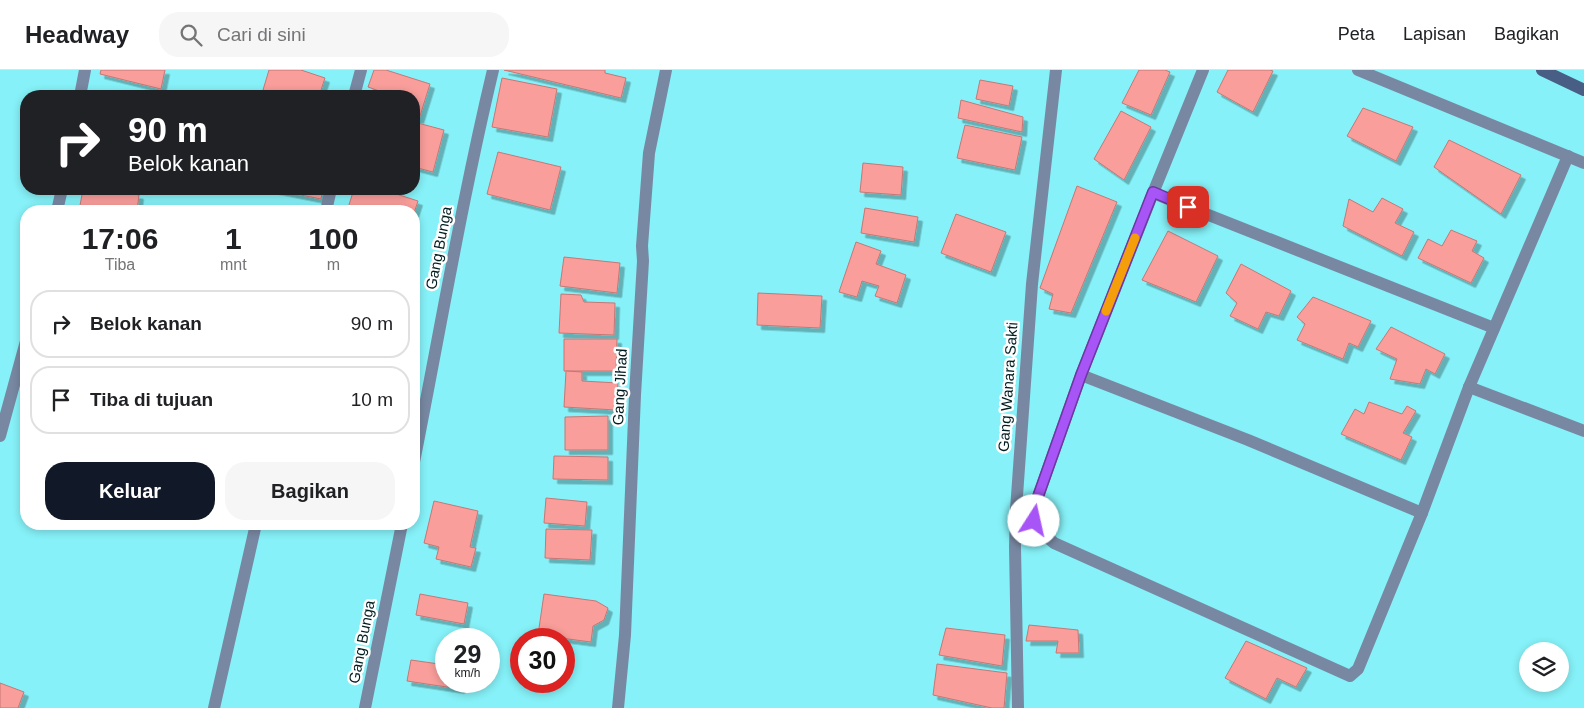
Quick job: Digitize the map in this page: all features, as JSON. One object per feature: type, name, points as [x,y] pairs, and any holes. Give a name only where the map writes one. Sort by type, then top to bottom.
[{"type":"main road","points":[[1542,70],[1584,90]]},
{"type":"street","points":[[81,90],[85,70]]},
{"type":"street","points":[[356,90],[361,70]]},
{"type":"street","name":"Gang Bunga","points":[[420,431],[472,157],[493,70]]},
{"type":"street","name":"Gang Jihad","points":[[618,708],[625,635],[635,395],[644,261],[642,246],[648,153],[666,70]]},
{"type":"street","name":"Gang Wanara Sakti","points":[[1018,708],[1014,547],[1016,510],[1032,284],[1056,70]]},
{"type":"street","points":[[1203,70],[1081,375],[1032,515],[1043,533],[1054,543],[1350,676],[1358,669],[1422,513],[1469,387],[1568,156]]},
{"type":"street","points":[[1358,70],[1584,163]]},
{"type":"street","points":[[1153,192],[1494,328]]},
{"type":"street","points":[[0,436],[20,363]]},
{"type":"street","points":[[1081,375],[1248,440],[1422,513]]},
{"type":"street","points":[[1469,387],[1584,431]]},
{"type":"street","points":[[214,708],[255,530]]},
{"type":"street","name":"Gang Bunga","points":[[365,708],[401,530]]},
{"type":"building","points":[[101,70],[165,70],[161,89],[100,74]]},
{"type":"building","points":[[269,70],[301,70],[325,78],[321,90],[263,90]]},
{"type":"building","points":[[374,70],[386,70],[430,84],[420,116],[420,90],[376,90],[368,87]]},
{"type":"building","points":[[504,70],[605,70],[605,73],[626,78],[621,98]]},
{"type":"building","points":[[1139,70],[1165,70],[1170,72],[1151,115],[1122,103]]},
{"type":"building","points":[[1228,70],[1273,71],[1253,112],[1217,92]]},
{"type":"building","points":[[502,78],[557,89],[548,137],[492,127]]},
{"type":"building","points":[[980,80],[1013,86],[1009,106],[976,99]]},
{"type":"building","points":[[961,100],[1023,117],[1022,132],[958,118]]},
{"type":"building","points":[[1363,108],[1413,127],[1396,161],[1347,136]]},
{"type":"building","points":[[1121,111],[1151,127],[1124,180],[1094,159]]},
{"type":"building","points":[[420,124],[444,130],[433,172],[420,169]]},
{"type":"building","points":[[965,125],[1022,137],[1015,170],[957,158]]},
{"type":"building","points":[[1449,140],[1521,175],[1501,214],[1434,167]]},
{"type":"building","points":[[498,152],[561,167],[550,210],[487,194]]},
{"type":"building","points":[[863,163],[903,167],[901,195],[860,192]]},
{"type":"building","points":[[1077,186],[1117,202],[1071,313],[1049,309],[1053,294],[1040,288]]},
{"type":"building","points":[[82,195],[139,195],[138,205],[80,205]]},
{"type":"building","points":[[301,195],[322,195],[321,199]]},
{"type":"building","points":[[352,195],[399,195],[418,201],[417,205],[349,205]]},
{"type":"building","points":[[1382,198],[1403,209],[1395,223],[1414,232],[1402,256],[1343,226],[1349,199],[1373,212]]},
{"type":"building","points":[[865,208],[918,217],[914,242],[861,233]]},
{"type":"building","points":[[956,214],[1006,232],[991,272],[941,253]]},
{"type":"building","points":[[1451,230],[1477,241],[1472,251],[1484,258],[1471,283],[1418,258],[1428,239],[1442,246]]},
{"type":"building","points":[[1168,231],[1218,256],[1196,302],[1142,280]]},
{"type":"building","points":[[856,242],[881,251],[876,264],[906,275],[897,303],[875,296],[879,286],[862,281],[857,297],[839,292]]},
{"type":"building","points":[[564,257],[620,263],[617,293],[560,286]]},
{"type":"building","points":[[1241,264],[1291,291],[1279,316],[1266,312],[1258,329],[1230,316],[1237,303],[1226,293]]},
{"type":"building","points":[[758,293],[822,296],[820,328],[757,325]]},
{"type":"building","points":[[561,294],[581,295],[584,302],[615,303],[614,335],[559,333]]},
{"type":"building","points":[[1313,297],[1371,321],[1358,347],[1349,343],[1343,359],[1297,340],[1305,324],[1297,317]]},
{"type":"building","points":[[1391,327],[1445,354],[1435,374],[1426,369],[1420,384],[1390,379],[1397,359],[1376,349]]},
{"type":"building","points":[[564,339],[617,339],[616,371],[564,371]]},
{"type":"building","points":[[566,371],[582,372],[582,381],[618,383],[616,410],[564,407]]},
{"type":"building","points":[[1369,402],[1402,414],[1407,406],[1416,411],[1403,433],[1412,437],[1401,460],[1341,434],[1355,409],[1364,414]]},
{"type":"building","points":[[608,416],[608,450],[565,450],[565,417]]},
{"type":"building","points":[[554,456],[608,457],[608,480],[553,479]]},
{"type":"building","points":[[546,498],[587,502],[585,526],[544,523]]},
{"type":"building","points":[[434,501],[478,511],[470,547],[476,548],[471,567],[436,559],[439,547],[424,543]]},
{"type":"building","points":[[546,529],[592,530],[590,560],[545,558]]},
{"type":"building","points":[[420,594],[468,603],[464,624],[416,615]]},
{"type":"building","points":[[544,594],[596,601],[608,608],[604,620],[593,626],[591,642],[575,640],[575,628],[539,628]]},
{"type":"building","points":[[1029,625],[1078,630],[1079,653],[1056,653],[1058,641],[1026,641]]},
{"type":"building","points":[[946,628],[1005,635],[1002,666],[939,655]]},
{"type":"building","points":[[1246,641],[1307,668],[1296,687],[1277,678],[1266,699],[1225,678]]},
{"type":"building","points":[[411,660],[435,663],[435,685],[407,681]]},
{"type":"building","points":[[937,664],[1007,673],[1004,708],[992,708],[933,695]]},
{"type":"building","points":[[0,683],[24,692],[18,708],[0,708]]},
{"type":"slow traffic","points":[[1106,311],[1135,238]]},
{"type":"route","points":[[1034,521],[1032,515],[1035,505],[1081,375],[1153,192],[1188,207]]}]
